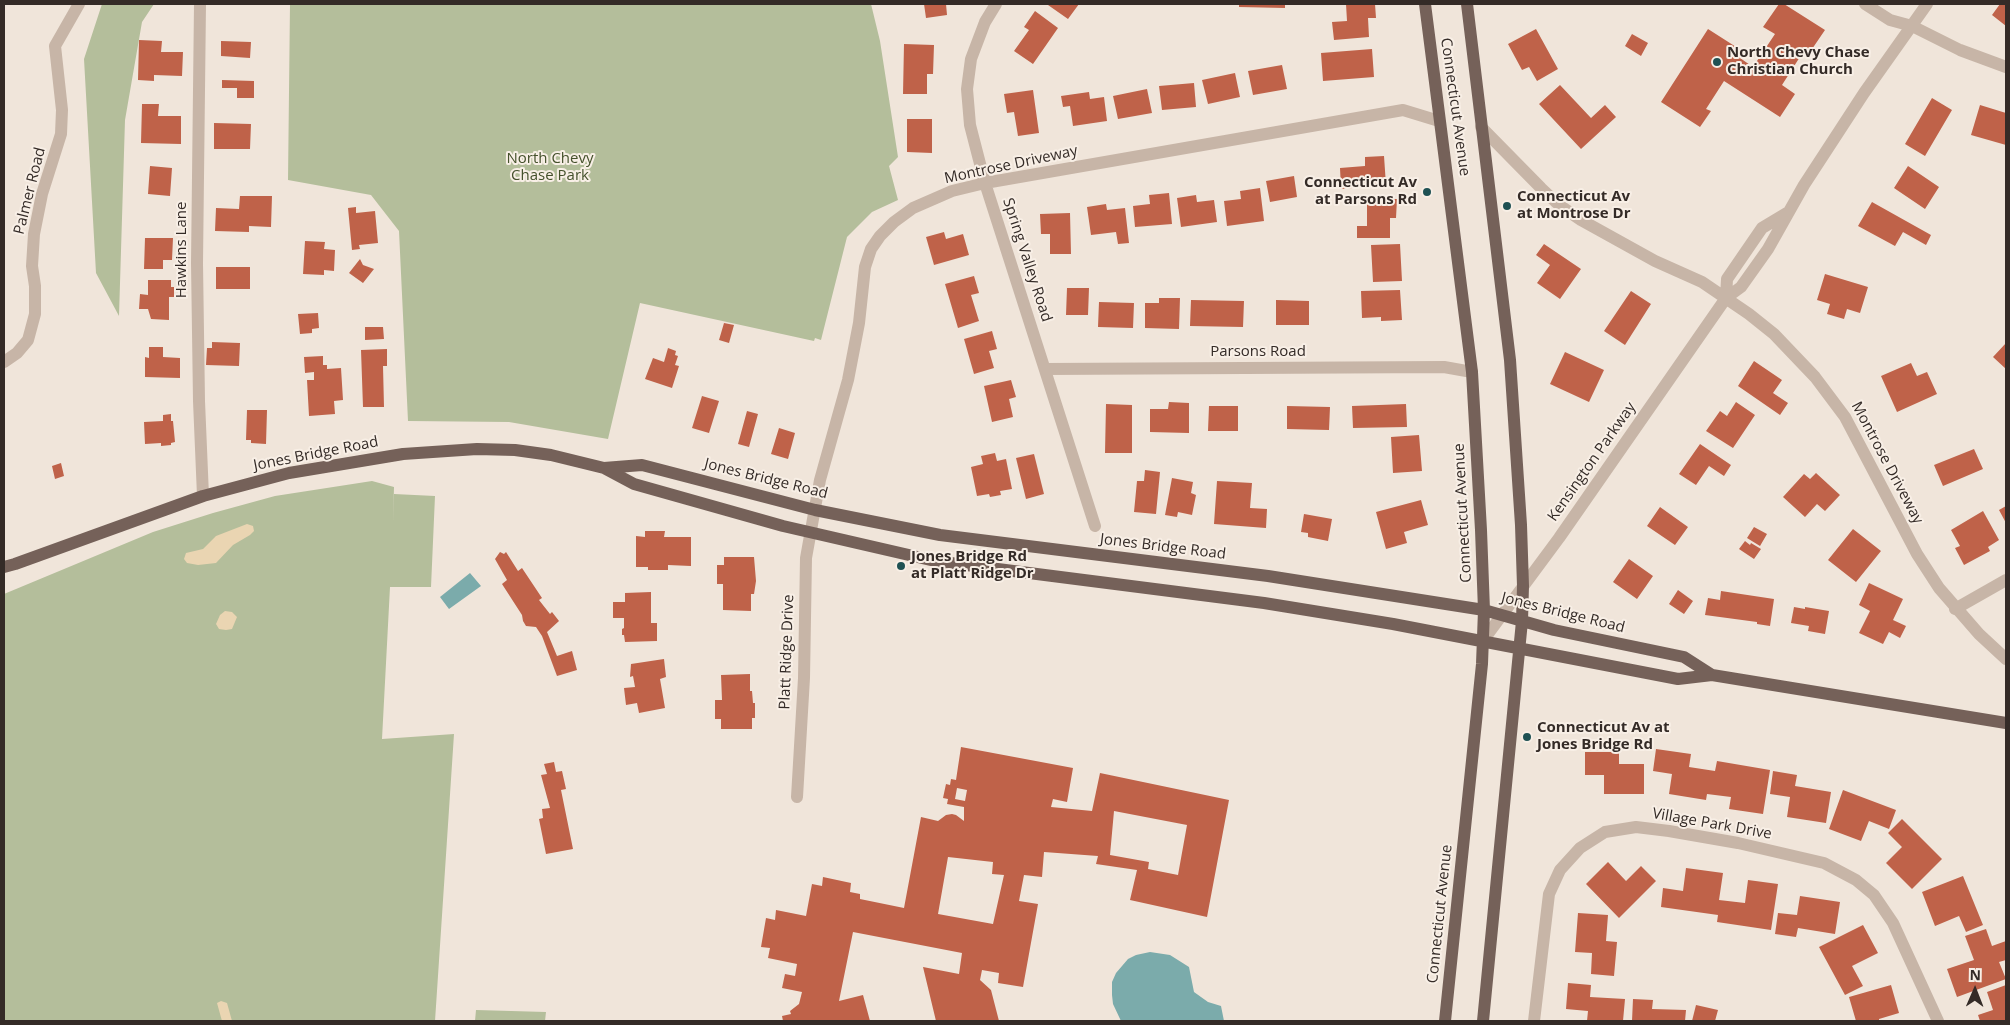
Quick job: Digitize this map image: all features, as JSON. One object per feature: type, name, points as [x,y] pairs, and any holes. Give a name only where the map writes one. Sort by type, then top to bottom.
[{"type":"main road","name":"Connecticut Avenue","points":[[1425,4],[1472,372],[1484,610],[1482,664],[1445,1021]]},
{"type":"main road","name":"Connecticut Avenue","points":[[1467,4],[1510,360],[1522,525],[1523,586],[1522,621],[1483,1021]]},
{"type":"main road","name":"Jones Bridge Road","points":[[4,572],[10,565],[203,496],[289,473],[403,454],[477,449],[516,450],[551,455],[604,468],[634,484],[811,534],[935,561],[1264,603],[1393,624],[1678,679],[1712,675],[2006,723]]},
{"type":"main road","name":"Jones Bridge Road","points":[[604,468],[642,465],[815,510],[940,535],[1268,576],[1484,610],[1554,630],[1684,657],[1712,675]]},
{"type":"street","name":"Palmer Road","points":[[4,362],[17,353],[28,340],[35,314],[35,286],[32,266],[34,234],[42,194],[61,134],[62,110],[55,46],[78,4]]},
{"type":"street","name":"Hawkins Lane","points":[[200,4],[197,263],[198,401],[203,496]]},
{"type":"street","name":"Spring Valley Road","points":[[996,4],[985,22],[971,59],[967,89],[970,125],[985,183],[1095,526]]},
{"type":"street","points":[[1866,4],[1890,20],[1912,26],[1960,50],[2006,67]]},
{"type":"street","name":"Kensington Parkway","points":[[1482,642],[1559,538],[1726,298],[1727,278],[1762,228],[1788,212],[1804,184],[1864,93],[1927,4]]},
{"type":"street","name":"Montrose Driveway","points":[[815,510],[820,480],[848,380],[859,323],[865,267],[871,249],[894,222],[912,208],[952,191],[985,183],[1403,110],[1439,122]]},
{"type":"street","name":"Montrose Driveway","points":[[1481,127],[1559,205],[1581,220],[1655,261],[1702,282],[1774,334],[1815,377],[1836,403],[1862,447],[1917,554],[1939,588],[1955,609],[2006,659]]},
{"type":"street","name":"Parsons Road","points":[[1045,369],[1444,367],[1472,372]]},
{"type":"street","name":"Platt Ridge Drive","points":[[797,797],[804,678],[806,558],[815,510]]},
{"type":"street","points":[[1955,609],[2006,580]]},
{"type":"street","name":"Village Park Drive","points":[[1534,1021],[1550,894],[1560,870],[1580,848],[1605,832],[1636,827],[1738,843],[1824,862],[1856,880],[1874,896],[1894,923],[1938,1021]]},
{"type":"green space","points":[[102,4],[154,4],[142,22],[125,120],[119,316],[96,273],[84,59]]},
{"type":"green space","name":"North Chevy Chase Park","points":[[290,4],[871,4],[880,41],[898,157],[889,166],[898,200],[872,212],[847,237],[821,340],[815,338],[814,341],[640,303],[608,439],[509,422],[408,421],[399,231],[371,195],[288,180]]},
{"type":"green space","points":[[372,481],[394,487],[393,523],[394,494],[435,496],[431,587],[390,587],[382,739],[454,734],[435,1021],[4,1021],[4,594],[153,532],[213,513],[275,496]]},
{"type":"green space","points":[[476,1010],[546,1012],[545,1021],[475,1021]]},
{"type":"sand","points":[[247,524],[253,526],[254,531],[233,545],[216,563],[198,565],[187,563],[184,559],[186,553],[203,549],[216,536]]},
{"type":"sand","points":[[225,611],[232,612],[237,617],[232,629],[219,629],[216,624],[220,615]]},
{"type":"sand","points":[[221,1001],[227,1003],[232,1021],[222,1021],[217,1003]]},
{"type":"water","points":[[470,573],[481,586],[449,609],[440,597]]},
{"type":"water","points":[[1150,952],[1170,955],[1189,967],[1194,992],[1208,1002],[1221,1006],[1224,1021],[1121,1021],[1113,1004],[1112,982],[1116,973],[1128,959]]},
{"type":"building","points":[[924,4],[946,4],[947,15],[926,18]]},
{"type":"building","points":[[1048,4],[1079,4],[1068,19]]},
{"type":"building","points":[[1239,4],[1285,4],[1285,8],[1239,7]]},
{"type":"building","points":[[1346,4],[1375,4],[1376,18],[1368,18],[1369,37],[1334,40],[1332,22],[1347,21]]},
{"type":"building","name":"North Chevy Chase Christian Church","points":[[1779,4],[1784,4],[1825,30],[1810,52],[1805,49],[1782,85],[1795,94],[1780,117],[1724,81],[1706,109],[1711,111],[1700,127],[1661,102],[1708,29],[1744,52],[1740,58],[1753,67],[1775,34],[1763,27]]},
{"type":"building","points":[[2000,4],[2006,4],[2006,26],[1992,15]]},
{"type":"building","points":[[1035,11],[1058,28],[1033,64],[1014,51],[1029,30],[1024,27]]},
{"type":"building","points":[[1536,29],[1558,69],[1537,81],[1529,67],[1522,70],[1508,44]]},
{"type":"building","points":[[1632,34],[1648,43],[1641,56],[1625,46]]},
{"type":"building","points":[[139,40],[162,41],[161,52],[183,52],[182,76],[154,75],[154,81],[138,80]]},
{"type":"building","points":[[221,41],[251,42],[250,58],[221,56]]},
{"type":"building","points":[[904,44],[934,45],[933,74],[927,74],[927,94],[903,94]]},
{"type":"building","points":[[1372,49],[1374,77],[1323,81],[1321,53]]},
{"type":"building","points":[[1282,65],[1287,89],[1253,95],[1248,71]]},
{"type":"building","points":[[1235,73],[1240,97],[1208,104],[1202,80]]},
{"type":"building","points":[[222,80],[254,81],[254,98],[237,98],[237,88],[222,88]]},
{"type":"building","points":[[1194,83],[1196,107],[1162,110],[1159,86]]},
{"type":"building","points":[[1560,85],[1591,118],[1605,105],[1616,117],[1581,149],[1539,104]]},
{"type":"building","points":[[1147,89],[1152,113],[1118,119],[1113,96]]},
{"type":"building","points":[[1033,90],[1039,133],[1018,136],[1014,112],[1007,113],[1004,94]]},
{"type":"building","points":[[1089,92],[1090,99],[1104,97],[1107,121],[1073,126],[1070,106],[1063,107],[1061,96]]},
{"type":"building","points":[[1932,98],[1952,110],[1925,156],[1905,144]]},
{"type":"building","points":[[142,104],[159,104],[158,116],[181,116],[181,144],[141,143]]},
{"type":"building","points":[[1980,105],[2006,113],[2006,145],[1971,135]]},
{"type":"building","points":[[907,119],[932,119],[932,153],[907,152]]},
{"type":"building","points":[[214,123],[251,124],[250,149],[214,149]]},
{"type":"building","points":[[1384,156],[1386,185],[1341,189],[1340,168],[1365,166],[1365,157]]},
{"type":"building","points":[[150,166],[172,168],[170,196],[148,194]]},
{"type":"building","points":[[1908,166],[1939,187],[1925,209],[1894,188]]},
{"type":"building","points":[[1294,176],[1297,197],[1270,202],[1266,181]]},
{"type":"building","points":[[1260,188],[1264,221],[1227,226],[1224,201],[1241,199],[1240,191]]},
{"type":"building","points":[[1169,193],[1172,224],[1135,227],[1133,206],[1150,204],[1149,195]]},
{"type":"building","points":[[1196,195],[1197,202],[1214,200],[1217,222],[1181,227],[1177,198]]},
{"type":"building","points":[[240,196],[272,196],[271,227],[249,226],[249,232],[215,231],[216,208],[239,209]]},
{"type":"building","points":[[1367,199],[1397,199],[1396,218],[1390,218],[1390,238],[1357,238],[1357,226],[1367,226]]},
{"type":"building","points":[[1872,202],[1931,235],[1926,245],[1903,232],[1895,246],[1858,226]]},
{"type":"building","points":[[1106,204],[1107,210],[1125,208],[1129,243],[1118,244],[1116,232],[1091,235],[1087,207]]},
{"type":"building","points":[[356,207],[356,213],[375,211],[378,243],[359,245],[360,249],[352,250],[348,208]]},
{"type":"building","points":[[1070,213],[1071,254],[1050,254],[1050,234],[1041,234],[1040,214]]},
{"type":"building","points":[[944,232],[946,239],[963,234],[969,255],[934,265],[926,237]]},
{"type":"building","points":[[145,238],[173,238],[172,260],[163,260],[163,269],[144,269]]},
{"type":"building","points":[[305,241],[325,242],[324,249],[335,250],[334,271],[324,270],[324,275],[303,274]]},
{"type":"building","points":[[1400,244],[1402,281],[1373,282],[1371,245]]},
{"type":"building","points":[[1544,244],[1581,269],[1560,299],[1537,283],[1550,265],[1536,255]]},
{"type":"building","points":[[360,259],[363,265],[374,269],[363,283],[349,273]]},
{"type":"building","points":[[216,267],[250,267],[250,289],[216,289]]},
{"type":"building","points":[[1825,274],[1868,287],[1860,313],[1847,309],[1844,319],[1827,314],[1830,304],[1817,300]]},
{"type":"building","points":[[974,276],[979,293],[971,295],[979,321],[958,328],[945,284]]},
{"type":"building","points":[[148,280],[171,280],[171,287],[174,287],[174,297],[169,297],[169,320],[151,319],[148,309],[139,309],[140,294],[148,295]]},
{"type":"building","points":[[1067,288],[1089,288],[1088,315],[1066,315]]},
{"type":"building","points":[[1400,290],[1402,320],[1381,321],[1381,317],[1362,318],[1361,291]]},
{"type":"building","points":[[1631,291],[1651,304],[1625,345],[1604,331]]},
{"type":"building","points":[[1159,298],[1180,298],[1179,329],[1145,328],[1145,303],[1159,303]]},
{"type":"building","points":[[1191,300],[1244,301],[1243,327],[1190,326]]},
{"type":"building","points":[[1276,300],[1309,301],[1309,325],[1276,325]]},
{"type":"building","points":[[1099,302],[1134,303],[1133,328],[1098,327]]},
{"type":"building","points":[[318,313],[319,328],[312,329],[312,333],[300,334],[298,314]]},
{"type":"building","points":[[724,323],[734,325],[729,343],[719,340]]},
{"type":"building","points":[[365,327],[383,327],[384,339],[365,340]]},
{"type":"building","points":[[992,331],[997,349],[989,351],[994,368],[974,374],[964,339]]},
{"type":"building","points":[[212,342],[240,343],[239,366],[206,365],[207,348],[212,348]]},
{"type":"building","points":[[2006,343],[2006,369],[1993,357]]},
{"type":"building","points":[[149,347],[163,347],[163,357],[180,358],[180,378],[145,377],[145,357],[149,358]]},
{"type":"building","points":[[668,348],[676,351],[675,355],[678,356],[675,365],[679,366],[672,388],[645,379],[653,358],[664,362]]},
{"type":"building","points":[[387,349],[387,366],[383,366],[384,407],[363,407],[361,350]]},
{"type":"building","points":[[1565,352],[1604,370],[1589,402],[1550,384]]},
{"type":"building","points":[[323,356],[323,365],[327,365],[327,369],[341,368],[343,400],[334,401],[335,414],[309,416],[307,380],[314,380],[314,372],[305,373],[304,357]]},
{"type":"building","points":[[1754,361],[1782,380],[1773,393],[1788,403],[1780,415],[1738,386]]},
{"type":"building","points":[[1911,363],[1917,376],[1927,372],[1937,394],[1897,412],[1881,376]]},
{"type":"building","points":[[1011,380],[1016,397],[1009,399],[1013,417],[992,422],[984,386]]},
{"type":"building","points":[[702,396],[719,401],[709,433],[692,428]]},
{"type":"building","points":[[1169,402],[1189,403],[1189,433],[1150,432],[1150,409],[1168,409]]},
{"type":"building","points":[[1736,402],[1755,415],[1733,448],[1706,431],[1720,411],[1727,416]]},
{"type":"building","points":[[1106,404],[1132,405],[1132,453],[1105,453]]},
{"type":"building","points":[[1406,404],[1407,427],[1353,428],[1352,406]]},
{"type":"building","points":[[1209,406],[1238,406],[1238,431],[1208,431]]},
{"type":"building","points":[[1287,406],[1330,407],[1329,430],[1287,429]]},
{"type":"building","points":[[247,410],[267,410],[266,444],[251,443],[251,440],[246,440]]},
{"type":"building","points":[[747,411],[758,414],[749,447],[738,444]]},
{"type":"building","points":[[171,414],[175,442],[171,443],[171,445],[161,446],[161,443],[145,444],[144,422],[163,421],[163,415]]},
{"type":"building","points":[[779,428],[795,433],[788,459],[771,454]]},
{"type":"building","points":[[1419,435],[1422,471],[1393,473],[1391,437]]},
{"type":"building","points":[[1700,444],[1731,465],[1724,476],[1709,466],[1696,485],[1679,474]]},
{"type":"building","points":[[1974,449],[1983,469],[1943,486],[1934,465]]},
{"type":"building","points":[[995,453],[997,461],[1006,459],[1012,489],[1000,491],[1001,495],[990,497],[989,494],[977,496],[971,467],[983,464],[981,456]]},
{"type":"building","points":[[1034,454],[1044,494],[1026,499],[1016,458]]},
{"type":"building","points":[[61,463],[64,476],[55,479],[52,466]]},
{"type":"building","points":[[1145,470],[1160,472],[1156,514],[1134,512],[1137,481],[1144,481]]},
{"type":"building","points":[[1816,473],[1840,495],[1825,511],[1817,504],[1805,517],[1783,497],[1804,474],[1810,479]]},
{"type":"building","points":[[1172,478],[1193,482],[1191,493],[1196,495],[1192,515],[1178,512],[1177,517],[1165,515]]},
{"type":"building","points":[[1217,481],[1252,483],[1250,508],[1267,509],[1266,528],[1214,524]]},
{"type":"building","points":[[1421,500],[1428,525],[1404,532],[1407,543],[1386,549],[1376,512]]},
{"type":"building","points":[[2006,506],[2006,523],[1999,510]]},
{"type":"building","points":[[1660,507],[1688,527],[1675,545],[1647,526]]},
{"type":"building","points":[[1983,511],[1999,540],[1988,547],[1990,551],[1964,565],[1955,548],[1960,546],[1951,530]]},
{"type":"building","points":[[1304,514],[1332,519],[1328,541],[1308,537],[1308,533],[1301,532]]},
{"type":"building","points":[[1754,527],[1767,534],[1760,546],[1747,538]]},
{"type":"building","points":[[1853,529],[1881,551],[1856,582],[1828,560]]},
{"type":"building","points":[[645,531],[665,531],[664,537],[691,537],[691,566],[668,565],[668,570],[648,570],[648,567],[636,567],[636,536],[645,537]]},
{"type":"building","points":[[1745,541],[1761,549],[1754,559],[1739,549]]},
{"type":"building","points":[[500,552],[504,554],[506,552],[518,571],[522,568],[542,598],[539,600],[550,614],[552,612],[559,621],[547,632],[557,656],[572,651],[577,670],[557,676],[542,636],[536,627],[526,626],[522,615],[502,584],[507,580],[495,559]]},
{"type":"building","points":[[724,557],[754,557],[756,581],[754,594],[751,594],[751,611],[723,610],[723,584],[717,584],[717,565],[724,565]]},
{"type":"building","points":[[1629,559],[1653,576],[1637,599],[1613,582]]},
{"type":"building","points":[[1869,583],[1903,599],[1893,620],[1906,626],[1900,638],[1889,632],[1883,644],[1859,633],[1870,611],[1859,605]]},
{"type":"building","points":[[1678,590],[1693,601],[1684,614],[1669,604]]},
{"type":"building","points":[[1721,591],[1774,599],[1770,626],[1757,624],[1757,622],[1705,615],[1708,598],[1720,600]]},
{"type":"building","points":[[651,592],[651,623],[657,623],[657,641],[625,642],[624,635],[622,635],[624,618],[613,618],[613,602],[625,602],[625,593]]},
{"type":"building","points":[[1794,607],[1829,611],[1825,634],[1808,631],[1809,626],[1791,623]]},
{"type":"building","points":[[664,659],[666,677],[660,679],[665,708],[639,713],[637,703],[626,705],[624,688],[635,687],[633,676],[630,677],[631,664]]},
{"type":"building","points":[[750,674],[750,691],[752,691],[753,703],[755,703],[755,718],[752,718],[752,729],[721,729],[721,719],[715,719],[715,700],[722,700],[721,675]]},
{"type":"building","points":[[961,747],[1073,768],[1067,802],[1053,799],[1051,807],[1092,811],[1100,773],[1229,800],[1207,917],[1130,900],[1137,870],[1096,864],[1098,856],[1044,852],[1042,877],[1024,875],[1019,901],[1038,904],[1023,987],[998,983],[999,973],[982,970],[980,980],[991,990],[999,1021],[936,1021],[923,967],[959,974],[962,953],[853,932],[839,1001],[863,995],[870,1021],[783,1021],[782,1016],[791,1014],[790,1011],[799,1004],[802,992],[782,988],[785,974],[795,976],[797,964],[768,958],[770,948],[761,947],[766,918],[775,920],[776,910],[806,916],[812,884],[822,886],[823,877],[851,883],[850,892],[860,894],[860,899],[904,908],[921,817],[938,821],[946,815],[952,814],[964,821],[964,807],[947,804],[948,799],[943,798],[946,784],[950,785],[951,779],[956,780]],"holes":[[[957,788],[967,790],[965,801],[955,799]],[[1114,811],[1187,825],[1178,875],[1148,869],[1149,862],[1110,855]],[[948,857],[993,862],[992,874],[1004,875],[993,924],[938,914]]]},
{"type":"building","points":[[1656,749],[1691,754],[1689,767],[1715,771],[1717,761],[1770,770],[1763,814],[1729,809],[1731,797],[1707,794],[1706,800],[1669,794],[1672,774],[1653,771]]},
{"type":"building","points":[[1585,752],[1619,752],[1619,764],[1644,764],[1644,794],[1604,794],[1604,775],[1585,775]]},
{"type":"building","points":[[554,762],[556,772],[562,771],[566,789],[561,790],[573,849],[546,854],[539,819],[543,818],[542,809],[550,808],[541,775],[547,774],[544,764]]},
{"type":"building","points":[[1773,771],[1797,775],[1795,786],[1831,792],[1826,823],[1787,817],[1790,797],[1770,794]]},
{"type":"building","points":[[1843,790],[1896,810],[1889,829],[1869,821],[1861,841],[1829,829]]},
{"type":"building","points":[[1902,819],[1942,859],[1912,889],[1886,863],[1902,847],[1888,833]]},
{"type":"building","points":[[1608,862],[1626,881],[1641,866],[1656,881],[1619,918],[1586,884]]},
{"type":"building","points":[[1686,868],[1723,873],[1719,900],[1745,903],[1748,880],[1778,884],[1771,930],[1717,922],[1718,915],[1661,907],[1663,888],[1683,891]]},
{"type":"building","points":[[1963,876],[1983,925],[1966,932],[1959,916],[1935,926],[1922,892]]},
{"type":"building","points":[[1800,896],[1840,902],[1835,934],[1798,928],[1796,937],[1775,934],[1778,913],[1797,915]]},
{"type":"building","points":[[1578,913],[1608,915],[1606,941],[1617,942],[1614,976],[1591,974],[1592,953],[1575,952]]},
{"type":"building","points":[[1863,925],[1878,953],[1852,966],[1863,986],[1845,995],[1819,947]]},
{"type":"building","points":[[1986,929],[1992,946],[2006,941],[2006,960],[1999,962],[2006,979],[1957,997],[1947,969],[1974,960],[1965,936]]},
{"type":"building","points":[[1568,983],[1591,985],[1590,997],[1625,999],[1623,1021],[1587,1021],[1588,1011],[1566,1009]]},
{"type":"building","points":[[1891,985],[1899,1013],[1879,1019],[1879,1021],[1856,1021],[1849,997]]},
{"type":"building","points":[[2006,985],[2006,1021],[1980,1021],[1978,1015],[1993,1010],[1987,992]]},
{"type":"building","points":[[1633,999],[1653,1000],[1652,1009],[1686,1010],[1685,1021],[1632,1021]]},
{"type":"building","points":[[1696,1005],[1718,1010],[1715,1021],[1692,1021]]},
{"type":"place","name":"North Chevy Chase Christian Church","points":[[1717,62]]},
{"type":"place","name":"Connecticut Av at Parsons Rd","points":[[1427,192]]},
{"type":"place","name":"Connecticut Av at Montrose Dr","points":[[1507,206]]},
{"type":"place","name":"Jones Bridge Rd at Platt Ridge Dr","points":[[901,566]]},
{"type":"place","name":"Connecticut Av at Jones Bridge Rd","points":[[1527,737]]}]
